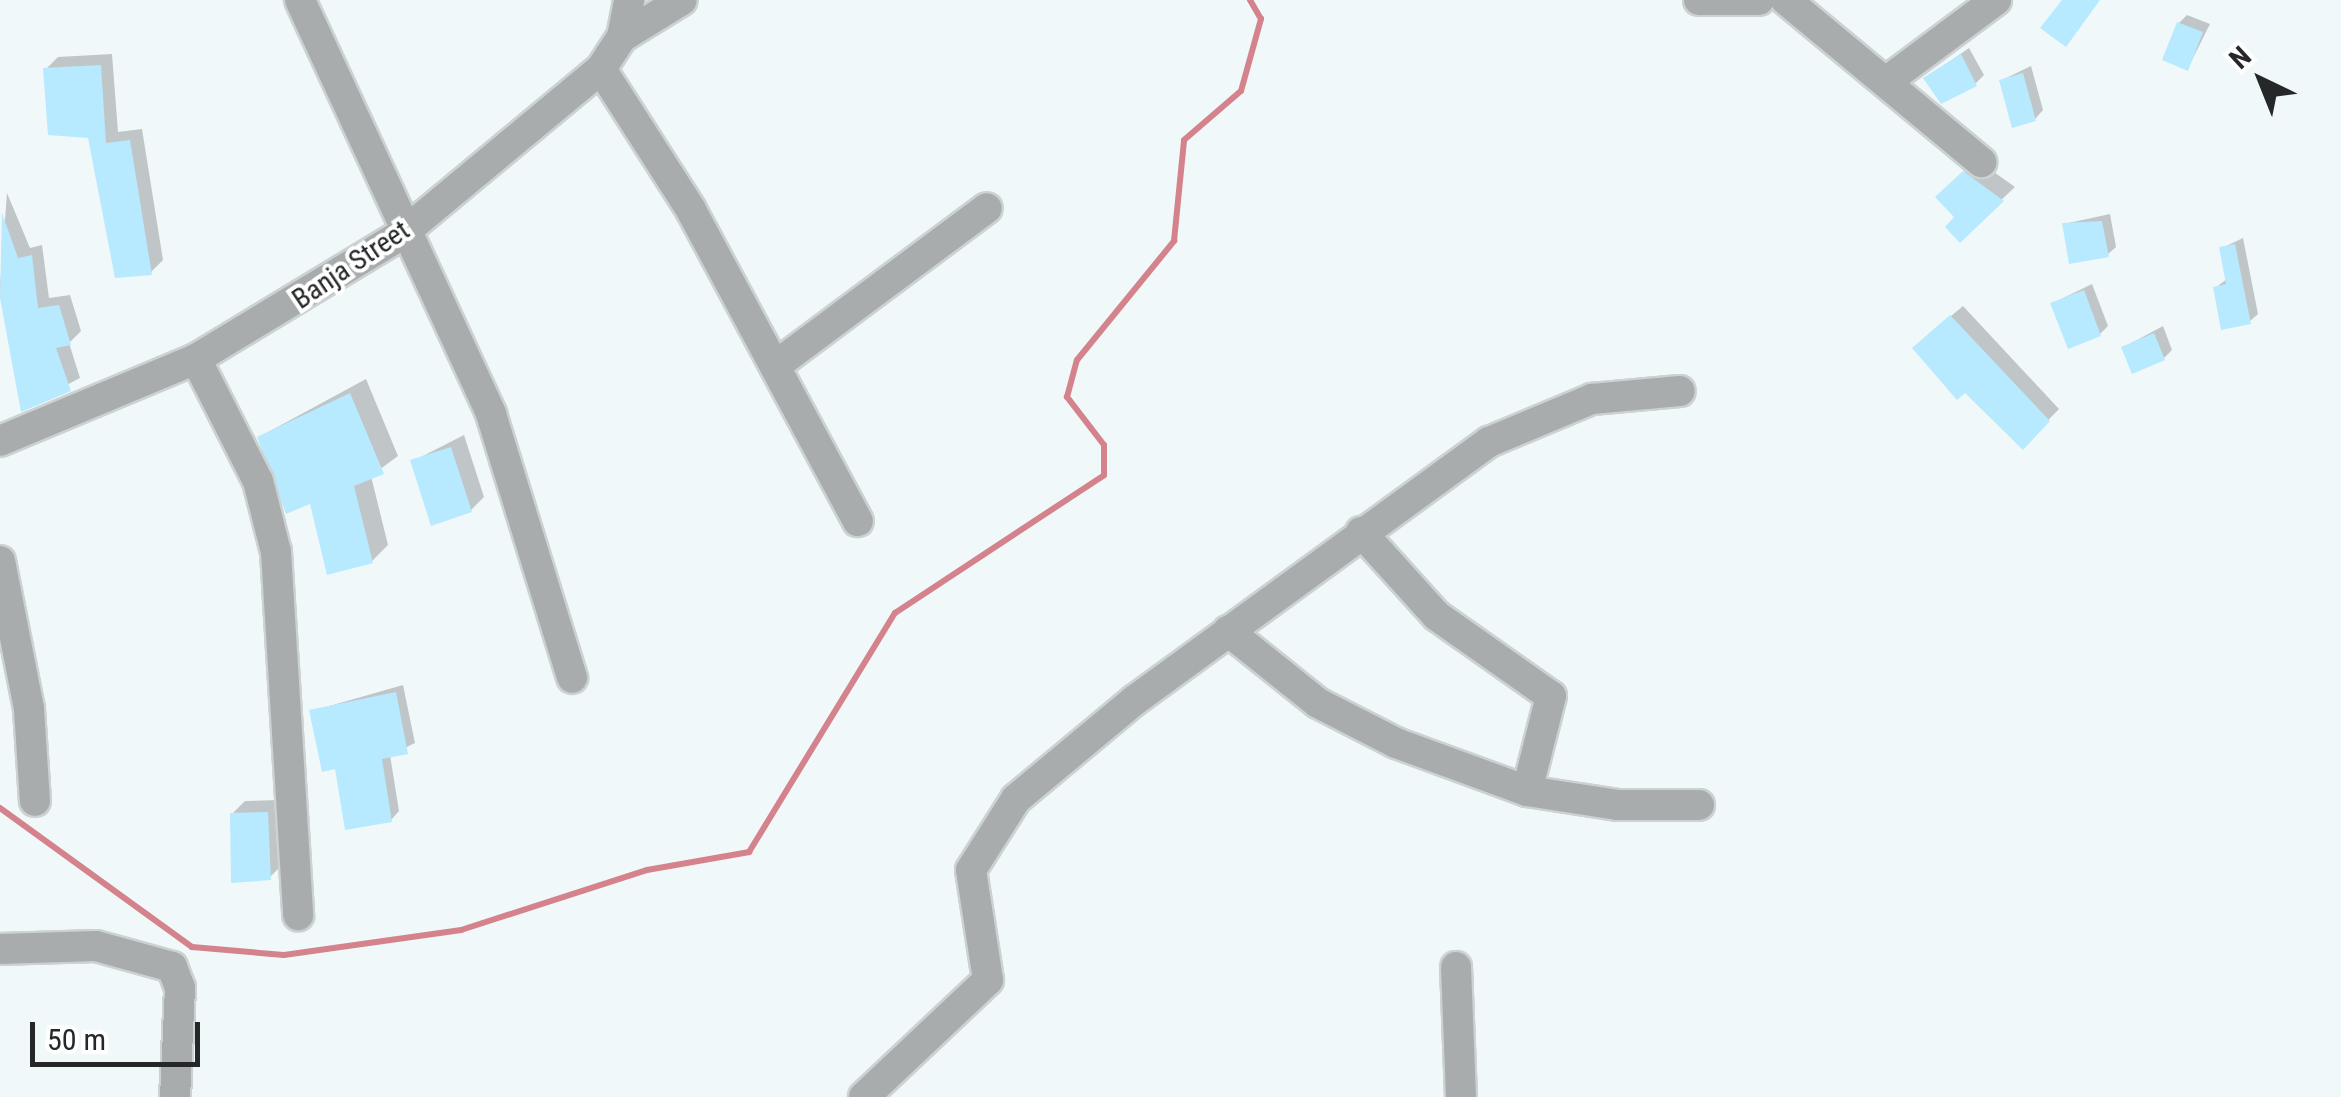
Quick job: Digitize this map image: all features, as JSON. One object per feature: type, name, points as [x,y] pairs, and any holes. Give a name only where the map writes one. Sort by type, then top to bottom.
[{"type":"street","points":[[300,0],[402,234],[491,414],[572,678]]},
{"type":"street","name":"Banja Street","points":[[0,441],[196,359],[402,234],[601,69],[622,37],[629,0]]},
{"type":"street","points":[[622,37],[682,0]]},
{"type":"street","points":[[1699,0],[1759,0]]},
{"type":"street","points":[[1786,0],[1887,80],[1981,162]]},
{"type":"street","points":[[1887,80],[1996,0]]},
{"type":"street","points":[[601,69],[775,366],[858,521]]},
{"type":"street","points":[[775,366],[987,208]]},
{"type":"street","points":[[196,359],[258,481],[276,552],[298,915]]},
{"type":"street","points":[[864,1097],[988,980],[971,870],[1016,800],[1228,631],[1361,532],[1535,416],[1680,391]]},
{"type":"street","points":[[1361,532],[1436,616],[1550,696],[1527,791]]},
{"type":"street","points":[[0,561],[29,709],[35,801]]},
{"type":"street","points":[[1228,631],[1348,722],[1527,791],[1617,805],[1698,805]]},
{"type":"street","points":[[0,949],[96,946],[172,968],[180,988],[175,1097]]},
{"type":"street","points":[[1456,967],[1462,1097]]},
{"type":"building","points":[[2062,0],[2100,0],[2066,47],[2040,28]]},
{"type":"building","points":[[2177,22],[2203,32],[2188,71],[2162,60]]},
{"type":"building","points":[[1961,54],[1977,86],[1941,104],[1923,78]]},
{"type":"building","points":[[101,65],[106,143],[130,140],[152,275],[115,278],[88,138],[48,135],[43,68]]},
{"type":"building","points":[[2023,73],[2036,121],[2012,128],[1999,80]]},
{"type":"building","points":[[1963,171],[2004,201],[1960,243],[1945,227],[1954,217],[1935,197]]},
{"type":"building","points":[[2,213],[18,258],[32,255],[38,308],[59,305],[71,345],[56,348],[71,391],[21,412],[0,298]]},
{"type":"building","points":[[2102,221],[2109,257],[2069,264],[2062,223]]},
{"type":"building","points":[[2235,244],[2251,324],[2221,330],[2213,287],[2226,284],[2219,247]]},
{"type":"building","points":[[2084,290],[2101,336],[2068,349],[2050,303]]},
{"type":"building","points":[[1950,315],[2050,421],[2023,450],[1965,393],[1957,400],[1912,348]]},
{"type":"building","points":[[2154,333],[2165,360],[2132,374],[2121,347]]},
{"type":"building","points":[[350,393],[384,474],[354,486],[373,563],[327,575],[310,504],[286,514],[257,437]]},
{"type":"building","points":[[451,447],[472,512],[431,526],[410,460]]},
{"type":"building","points":[[396,692],[408,754],[382,759],[392,822],[345,830],[335,769],[322,772],[309,710]]},
{"type":"building","points":[[268,812],[271,880],[231,883],[230,813]]},
{"type":"waterway","points":[[0,808],[192,947],[284,955],[461,930],[647,870],[749,852],[895,613],[1104,475],[1104,445],[1067,397],[1077,360],[1174,241],[1184,140],[1241,91],[1261,19],[1250,0]]}]
